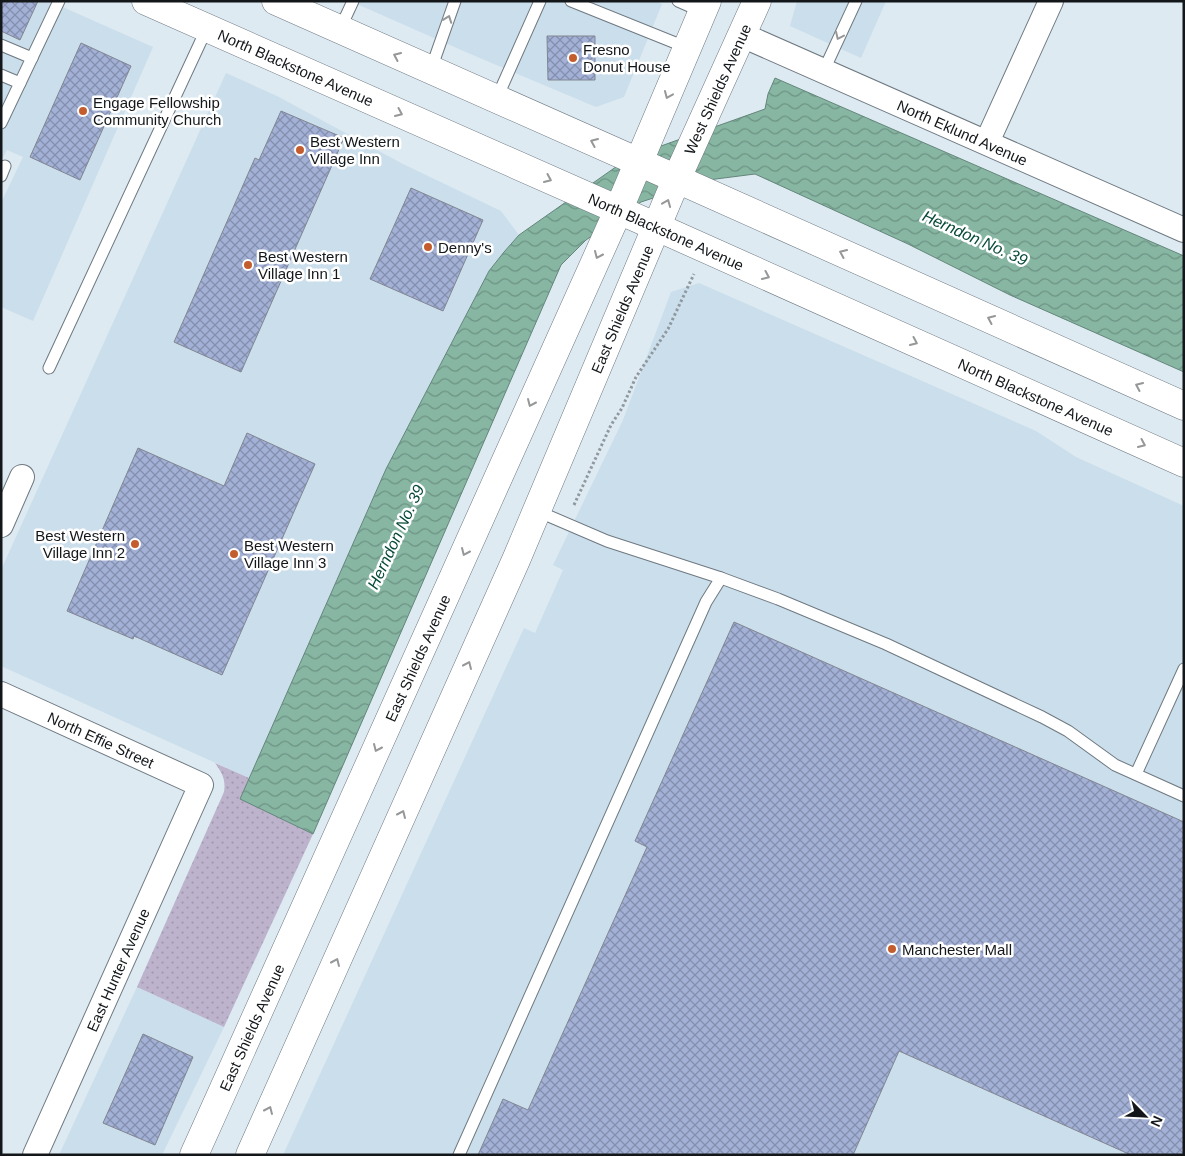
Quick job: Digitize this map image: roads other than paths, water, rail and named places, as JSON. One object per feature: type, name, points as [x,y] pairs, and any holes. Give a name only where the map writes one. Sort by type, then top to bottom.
[{"type":"main road","name":"North Blackstone Avenue","points":[[146,1],[1184,463]]},
{"type":"main road","name":"West Shields Avenue","points":[[677,178],[757,1]]},
{"type":"main road","points":[[279,2],[430,71],[639,161],[1184,406]]},
{"type":"main road","points":[[639,161],[705,7]]},
{"type":"main road","name":"East Shields Avenue","points":[[194,1155],[639,161]]},
{"type":"main road","name":"East Shields Avenue","points":[[250,1155],[537,510],[677,178]]},
{"type":"street","points":[[988,142],[1051,1]]},
{"type":"street","name":"North Eklund Avenue","points":[[742,35],[1184,230]]},
{"type":"street","points":[[1,525],[22,477]]},
{"type":"street","name":"North Effie Street","points":[[1,694],[201,786]]},
{"type":"street","name":"East Hunter Avenue","points":[[35,1155],[201,786]]},
{"type":"lane","points":[[1,122],[60,1]]},
{"type":"lane","points":[[340,30],[353,1]]},
{"type":"lane","points":[[430,71],[455,1]]},
{"type":"lane","points":[[496,100],[540,1]]},
{"type":"lane","points":[[571,1],[688,48]]},
{"type":"lane","points":[[678,1],[705,7]]},
{"type":"lane","points":[[824,70],[856,1]]},
{"type":"lane","points":[[49,368],[207,28]]},
{"type":"lane","points":[[1,45],[32,58]]},
{"type":"lane","points":[[1,75],[20,83]]},
{"type":"lane","points":[[537,510],[607,541],[721,578],[832,621],[1042,717],[1068,731],[1115,765],[1184,796]]},
{"type":"lane","points":[[458,1155],[698,620],[721,578]]},
{"type":"lane","points":[[1136,774],[1184,668]]},
{"type":"water","name":"Herndon No. 39","points":[[775,78],[1184,256],[1184,372],[1010,295],[908,244],[755,174],[708,180],[641,202],[586,240],[561,265],[313,834],[240,799],[386,469],[489,271],[519,235],[630,157],[765,109],[768,94]]},
{"type":"place","name":"Fresno Donut House","points":[[573,58]]},
{"type":"place","name":"Engage Fellowship Community Church","points":[[83,111]]},
{"type":"place","name":"Best Western Village Inn","points":[[300,150]]},
{"type":"place","name":"Denny's","points":[[428,247]]},
{"type":"place","name":"Best Western Village Inn 1","points":[[248,265]]},
{"type":"place","name":"Best Western Village Inn 2","points":[[135,544]]},
{"type":"place","name":"Best Western Village Inn 3","points":[[234,554]]},
{"type":"place","name":"Manchester Mall","points":[[892,949]]}]
